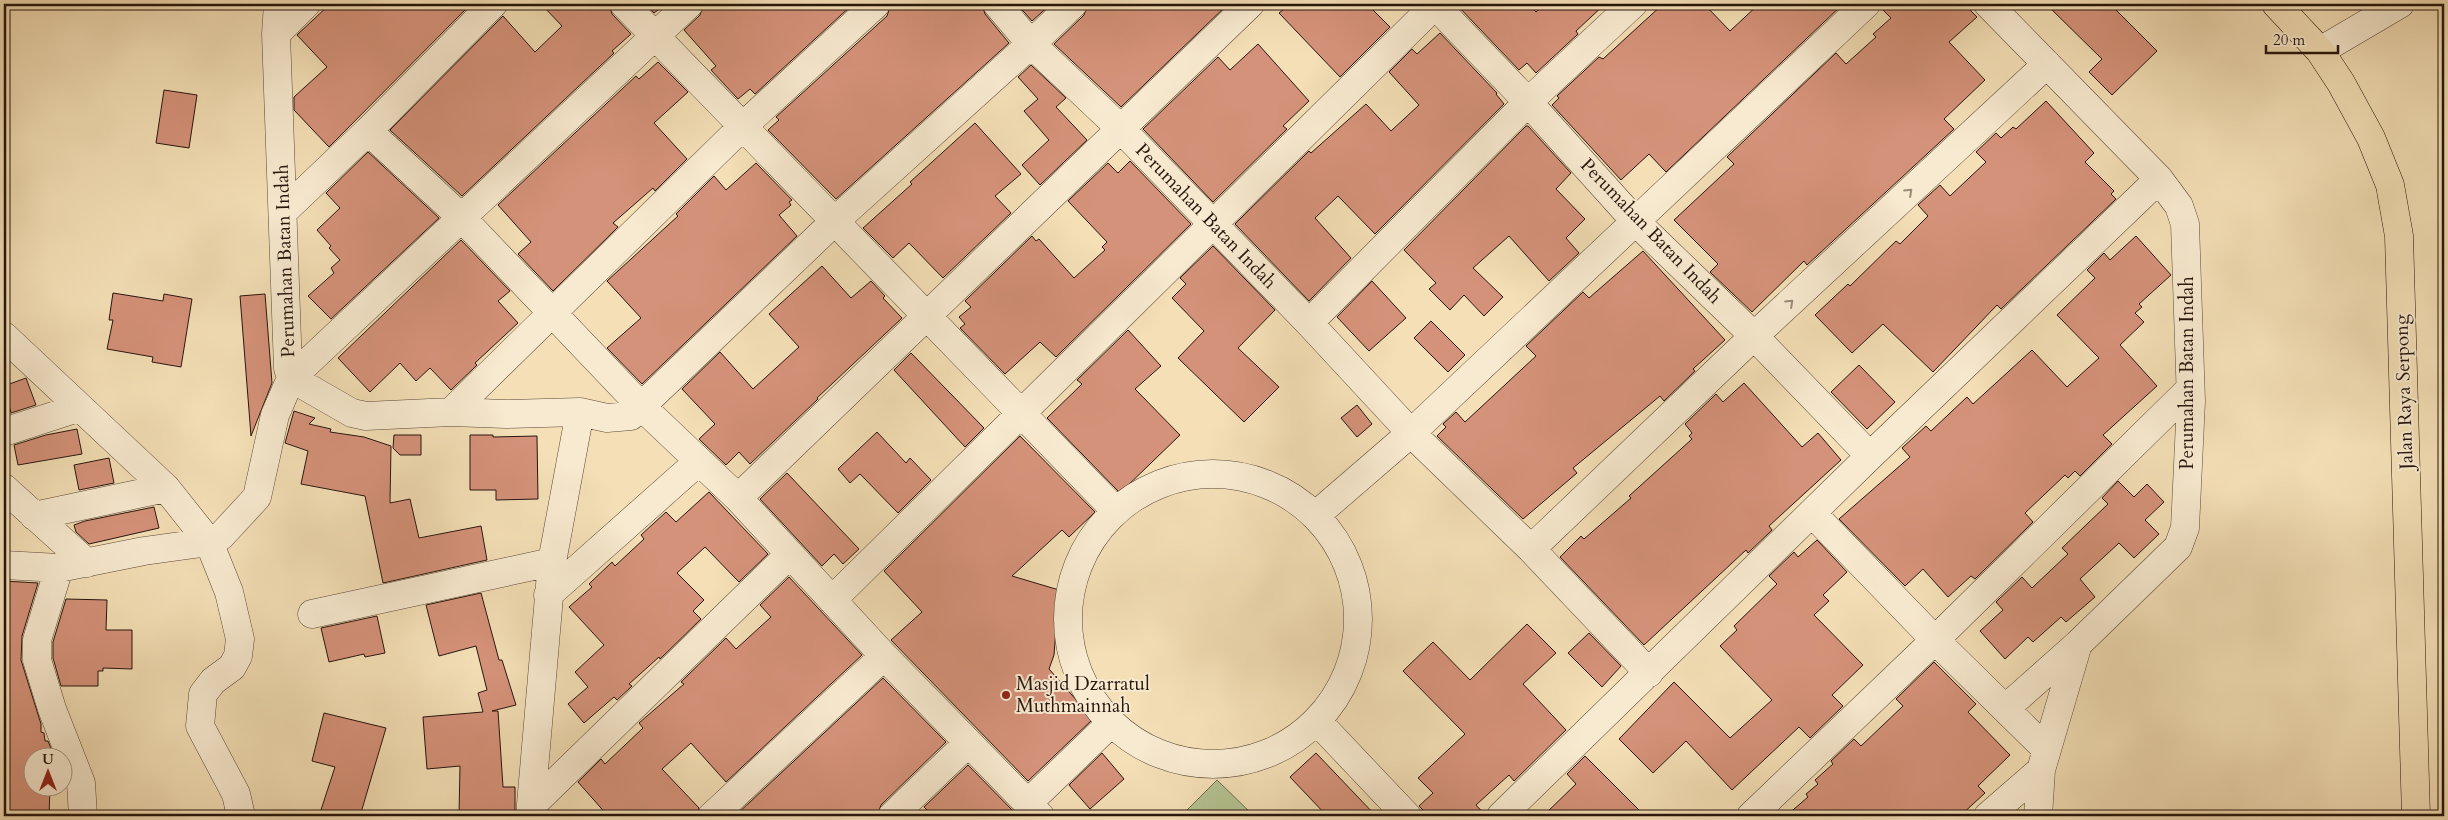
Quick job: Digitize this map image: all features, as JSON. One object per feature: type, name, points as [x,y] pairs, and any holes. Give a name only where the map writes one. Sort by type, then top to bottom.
[{"type":"main road","name":"Jalan Raya Serpong","points":[[2276,4],[2320,51],[2372,138],[2390,185],[2399,236],[2416,816]]},
{"type":"street","name":"Perumahan Batan Indah","points":[[278,4],[276,34],[284,211],[288,368],[291,378],[352,413],[366,416],[451,412],[506,414],[580,412],[606,418],[636,411]]},
{"type":"street","points":[[276,34],[306,4]]},
{"type":"street","points":[[284,211],[368,131],[493,4]]},
{"type":"street","points":[[624,4],[742,127],[836,220],[1020,414],[1115,510]]},
{"type":"street","points":[[4,565],[59,568],[222,533],[257,497],[275,415],[291,378],[689,4]]},
{"type":"street","points":[[451,412],[742,127],[876,4]]},
{"type":"street","name":"Perumahan Batan Indah","points":[[997,4],[1031,44],[1122,129],[1309,323],[1411,433],[1531,549],[1649,673]]},
{"type":"street","points":[[636,411],[836,220],[1073,4]]},
{"type":"street","points":[[738,498],[1250,4]]},
{"type":"street","name":"Perumahan Batan Indah","points":[[1435,4],[1528,102],[1636,222],[1754,336],[1870,456]]},
{"type":"street","points":[[832,600],[1435,4]]},
{"type":"street","points":[[1309,323],[1528,102],[1632,4]]},
{"type":"street","points":[[1316,515],[1411,433],[1866,4]]},
{"type":"street","name":"Perumahan Batan Indah","points":[[1988,4],[2160,180],[2179,206],[2185,224],[2190,388],[2185,528],[2178,547],[2078,644],[2043,759],[2038,816]]},
{"type":"street","points":[[2320,51],[2400,4]]},
{"type":"street","points":[[1531,549],[1754,336],[2047,64]]},
{"type":"street","points":[[368,131],[461,217],[552,312],[636,411],[699,461],[738,498],[884,656],[1034,810],[1110,724]]},
{"type":"street","points":[[1501,816],[1870,456],[2160,180]]},
{"type":"street","points":[[4,337],[166,488],[222,533],[229,592],[240,639],[238,656],[232,668],[212,681],[203,694],[200,726],[236,794],[242,816]]},
{"type":"street","points":[[1751,816],[1935,640],[2190,388]]},
{"type":"street","points":[[4,432],[78,408]]},
{"type":"street","points":[[530,811],[552,562],[580,412]]},
{"type":"street","points":[[548,595],[699,461]]},
{"type":"street","points":[[1194,474],[1238,475],[1280,489],[1316,515],[1344,552],[1358,595],[1358,641],[1345,684],[1318,722],[1284,748],[1243,762],[1200,765],[1159,755],[1122,734],[1110,724],[1073,665],[1066,623],[1071,581],[1088,542],[1115,510],[1152,486],[1194,474]]},
{"type":"street","points":[[4,488],[87,563]]},
{"type":"street","points":[[34,516],[166,488]]},
{"type":"street","points":[[1812,513],[1935,640],[2006,708],[2043,759],[1988,816]]},
{"type":"street","points":[[530,811],[790,554]]},
{"type":"street","points":[[312,614],[552,562]]},
{"type":"street","points":[[59,568],[37,640],[37,660],[52,709],[81,783],[84,816]]},
{"type":"street","points":[[2006,708],[2078,644]]},
{"type":"street","points":[[712,816],[884,656]]},
{"type":"street","points":[[1318,722],[1407,816]]},
{"type":"street","points":[[892,816],[968,743]]},
{"type":"green space","points":[[1217,780],[1254,816],[1181,816]]},
{"type":"building","points":[[330,4],[471,4],[329,147],[294,110],[294,97],[327,67],[297,35]]},
{"type":"building","points":[[541,4],[609,4],[612,14],[631,34],[612,51],[614,53],[462,196],[390,130],[503,16],[535,52],[562,26]]},
{"type":"building","points":[[646,4],[666,4],[654,13]]},
{"type":"building","points":[[704,4],[853,4],[755,94],[750,89],[738,99],[711,70],[716,66],[684,30],[700,15]]},
{"type":"building","points":[[891,4],[982,4],[985,14],[1009,43],[836,199],[768,130],[779,120],[776,117],[887,16]]},
{"type":"building","points":[[1017,4],[1051,4],[1032,21]]},
{"type":"building","points":[[1088,4],[1228,4],[1121,107],[1054,44],[1084,15]]},
{"type":"building","points":[[1290,4],[1367,4],[1390,27],[1340,77],[1279,13]]},
{"type":"building","points":[[1456,4],[1529,4],[1536,12],[1545,4],[1605,4],[1576,31],[1578,34],[1536,73],[1527,63],[1519,70]]},
{"type":"building","points":[[1663,4],[1704,4],[1730,31],[1759,4],[1843,4],[1666,172],[1649,154],[1621,180],[1552,105],[1559,98],[1557,96],[1599,57],[1603,59]]},
{"type":"building","points":[[1881,4],[1964,4],[1977,17],[1949,42],[1985,80],[1944,119],[1954,129],[1807,265],[1804,261],[1752,312],[1710,272],[1718,264],[1674,220],[1734,164],[1727,157],[1836,53],[1846,64],[1876,37],[1873,34],[1891,18],[1881,8]]},
{"type":"building","points":[[2046,4],[2110,4],[2157,51],[2112,95],[2089,72],[2102,59]]},
{"type":"building","points":[[1440,33],[1497,93],[1504,104],[1375,234],[1338,196],[1315,218],[1351,258],[1309,301],[1235,224],[1309,151],[1311,153],[1366,104],[1391,131],[1419,105],[1389,72],[1412,49],[1417,54]]},
{"type":"building","points":[[1258,44],[1309,101],[1283,126],[1287,129],[1213,202],[1143,129],[1218,57],[1230,70]]},
{"type":"building","points":[[658,62],[688,92],[654,123],[687,159],[655,191],[653,188],[613,223],[618,227],[553,291],[518,254],[531,242],[498,205],[636,76],[639,79]]},
{"type":"building","points":[[1031,65],[1066,98],[1056,107],[1087,140],[1040,185],[1022,165],[1049,140],[1024,111],[1038,99],[1018,77]]},
{"type":"building","points":[[164,90],[197,95],[189,148],[156,143]]},
{"type":"building","points":[[2046,101],[2094,153],[2085,162],[2114,191],[2111,194],[2116,199],[2001,309],[1997,305],[1933,372],[1883,324],[1852,353],[1815,315],[1848,284],[1850,286],[1896,241],[1900,244],[1928,216],[1918,205],[1940,185],[1950,196],[1986,162],[1976,152],[1996,133],[2001,138],[2013,127],[2016,129]]},
{"type":"building","points":[[975,123],[1021,174],[995,196],[1011,213],[943,278],[909,243],[893,258],[863,228]]},
{"type":"building","points":[[1526,126],[1571,173],[1556,189],[1585,219],[1566,238],[1579,253],[1549,281],[1509,236],[1473,268],[1503,297],[1484,316],[1464,295],[1450,310],[1429,289],[1436,283],[1404,250]]},
{"type":"building","points":[[368,152],[439,218],[331,319],[308,296],[334,273],[331,268],[340,260],[317,230],[340,208],[326,193]]},
{"type":"building","points":[[1130,161],[1191,224],[1056,357],[1040,342],[1005,374],[960,328],[965,324],[959,317],[971,307],[965,301],[1032,236],[1036,241],[1039,239],[1074,278],[1105,250],[1102,247],[1107,242],[1068,201],[1108,163],[1118,173]]},
{"type":"building","points":[[756,163],[792,200],[789,202],[791,205],[779,215],[797,236],[642,384],[607,348],[641,318],[607,281],[678,216],[676,214],[714,176],[726,190]]},
{"type":"building","points":[[2136,236],[2171,275],[2139,304],[2142,307],[2135,313],[2144,322],[2120,345],[2157,386],[2103,435],[2112,444],[2080,476],[2075,471],[2068,478],[2065,475],[2025,513],[2033,522],[1975,579],[1971,576],[1948,597],[1923,569],[1905,586],[1839,519],[1910,457],[1902,448],[1926,426],[1931,431],[1967,397],[1973,404],[2032,350],[2067,387],[2099,358],[2057,315],[2095,278],[2087,270],[2104,253],[2110,260]]},
{"type":"building","points":[[461,240],[510,291],[498,301],[518,323],[475,363],[477,365],[451,390],[430,368],[416,381],[400,363],[370,392],[338,358]]},
{"type":"building","points":[[1213,246],[1275,310],[1238,348],[1279,387],[1244,422],[1178,358],[1204,331],[1172,298],[1186,284],[1180,278]]},
{"type":"building","points":[[1643,251],[1725,340],[1693,369],[1695,371],[1664,401],[1660,396],[1573,468],[1577,473],[1523,519],[1437,436],[1446,427],[1443,424],[1456,412],[1465,422],[1536,356],[1526,346],[1583,292],[1589,298]]},
{"type":"building","points":[[822,266],[851,298],[871,281],[885,296],[883,298],[902,318],[750,464],[739,452],[726,465],[699,439],[715,424],[682,389],[720,352],[753,389],[799,347],[769,314]]},
{"type":"building","points":[[1372,281],[1406,318],[1369,351],[1337,317]]},
{"type":"building","points":[[113,293],[163,301],[164,294],[192,299],[181,367],[152,362],[153,357],[107,349],[113,320],[109,320]]},
{"type":"building","points":[[265,294],[272,383],[251,436],[240,296]]},
{"type":"building","points":[[1431,321],[1465,355],[1448,372],[1414,338]]},
{"type":"building","points":[[1128,330],[1161,366],[1135,389],[1180,435],[1120,493],[1047,418],[1082,384],[1077,380]]},
{"type":"building","points":[[911,353],[984,428],[965,447],[894,370]]},
{"type":"building","points":[[1859,365],[1895,402],[1867,429],[1831,392]]},
{"type":"building","points":[[26,378],[36,405],[11,413],[4,386]]},
{"type":"building","points":[[1744,383],[1802,447],[1818,433],[1841,460],[1769,526],[1772,530],[1748,553],[1746,550],[1644,645],[1560,557],[1581,536],[1584,539],[1631,498],[1629,496],[1692,439],[1689,436],[1692,433],[1685,424],[1716,394],[1723,402]]},
{"type":"building","points":[[1357,405],[1372,424],[1357,437],[1341,418]]},
{"type":"building","points":[[294,411],[315,418],[309,424],[331,429],[330,432],[364,437],[391,446],[390,503],[410,499],[419,538],[481,526],[487,560],[383,583],[365,496],[301,484],[308,451],[285,443]]},
{"type":"building","points":[[77,429],[82,454],[18,465],[14,445],[46,435]]},
{"type":"building","points":[[877,432],[906,463],[910,458],[931,480],[898,513],[860,474],[850,483],[838,469]]},
{"type":"building","points":[[394,435],[421,435],[421,455],[400,455],[393,448]]},
{"type":"building","points":[[470,435],[493,435],[493,437],[537,436],[538,499],[496,500],[496,490],[470,490]]},
{"type":"building","points":[[1020,436],[1095,512],[1069,537],[1062,530],[1012,576],[1059,590],[1054,655],[1049,669],[1093,719],[1028,781],[891,640],[922,612],[884,571]]},
{"type":"building","points":[[109,458],[114,483],[79,490],[74,465]]},
{"type":"building","points":[[787,473],[859,549],[843,564],[834,554],[822,566],[760,499]]},
{"type":"building","points":[[2118,481],[2134,497],[2147,484],[2164,502],[2145,520],[2159,534],[2134,558],[2119,543],[2080,579],[2095,597],[2066,622],[2061,617],[2033,642],[2028,637],[2005,659],[1980,631],[2003,610],[1996,602],[2022,577],[2032,588],[2068,554],[2062,548],[2108,504],[2102,498]]},
{"type":"building","points":[[709,492],[768,554],[739,582],[705,547],[677,573],[704,600],[693,611],[701,619],[660,659],[659,657],[629,684],[632,686],[617,700],[614,697],[584,723],[568,704],[588,687],[575,672],[604,645],[569,607],[592,587],[589,584],[612,562],[615,566],[644,539],[641,535],[666,512],[676,522]]},
{"type":"building","points":[[154,507],[159,528],[89,544],[76,532],[74,525],[85,521]]},
{"type":"building","points":[[1817,540],[1847,572],[1823,595],[1829,601],[1814,615],[1863,665],[1832,695],[1843,706],[1810,738],[1799,727],[1732,790],[1686,741],[1653,773],[1619,739],[1674,682],[1730,738],[1772,700],[1720,646],[1737,630],[1734,626],[1777,584],[1769,576],[1794,552],[1798,557]]},
{"type":"building","points":[[789,577],[862,655],[726,782],[691,743],[662,769],[699,808],[697,816],[608,816],[578,782],[601,759],[605,764],[643,728],[639,723],[684,684],[681,682],[726,638],[736,649],[771,617],[760,605]]},
{"type":"building","points":[[4,581],[38,583],[22,636],[21,660],[41,724],[41,732],[44,733],[45,741],[48,741],[51,748],[22,748],[22,798],[50,798],[49,816],[4,816]]},
{"type":"building","points":[[481,593],[499,660],[502,660],[516,705],[492,711],[498,711],[503,787],[515,787],[515,816],[459,816],[460,766],[427,769],[423,717],[483,712],[478,693],[487,690],[476,646],[439,656],[426,605]]},
{"type":"building","points":[[66,599],[107,600],[106,630],[132,630],[132,669],[103,668],[103,671],[98,671],[98,686],[61,686],[53,658],[53,642]]},
{"type":"building","points":[[377,616],[385,653],[365,657],[364,654],[329,662],[321,628]]},
{"type":"building","points":[[1527,624],[1556,653],[1523,684],[1566,730],[1514,781],[1509,775],[1476,805],[1486,816],[1429,816],[1419,806],[1433,793],[1418,778],[1465,734],[1403,671],[1433,642],[1470,680]]},
{"type":"building","points":[[1589,633],[1621,666],[1602,687],[1568,653]]},
{"type":"building","points":[[1934,662],[1976,704],[1968,712],[2010,755],[1978,786],[1985,793],[1960,816],[1786,816],[1808,797],[1806,794],[1818,784],[1815,780],[1833,764],[1831,761],[1854,739],[1861,746],[1903,706],[1896,699]]},
{"type":"building","points":[[883,678],[946,742],[881,805],[877,816],[735,816]]},
{"type":"building","points":[[324,713],[386,728],[360,816],[319,816],[335,767],[312,761]]},
{"type":"building","points":[[1102,753],[1124,779],[1090,809],[1069,785]]},
{"type":"building","points":[[1316,753],[1376,816],[1327,816],[1290,777]]},
{"type":"building","points":[[1585,756],[1645,816],[1543,816],[1576,784],[1567,774]]},
{"type":"building","points":[[968,765],[1018,816],[933,816],[924,807]]},
{"type":"place","name":"Masjid Dzarratul Muthmainnah","points":[[1006,695]]}]
